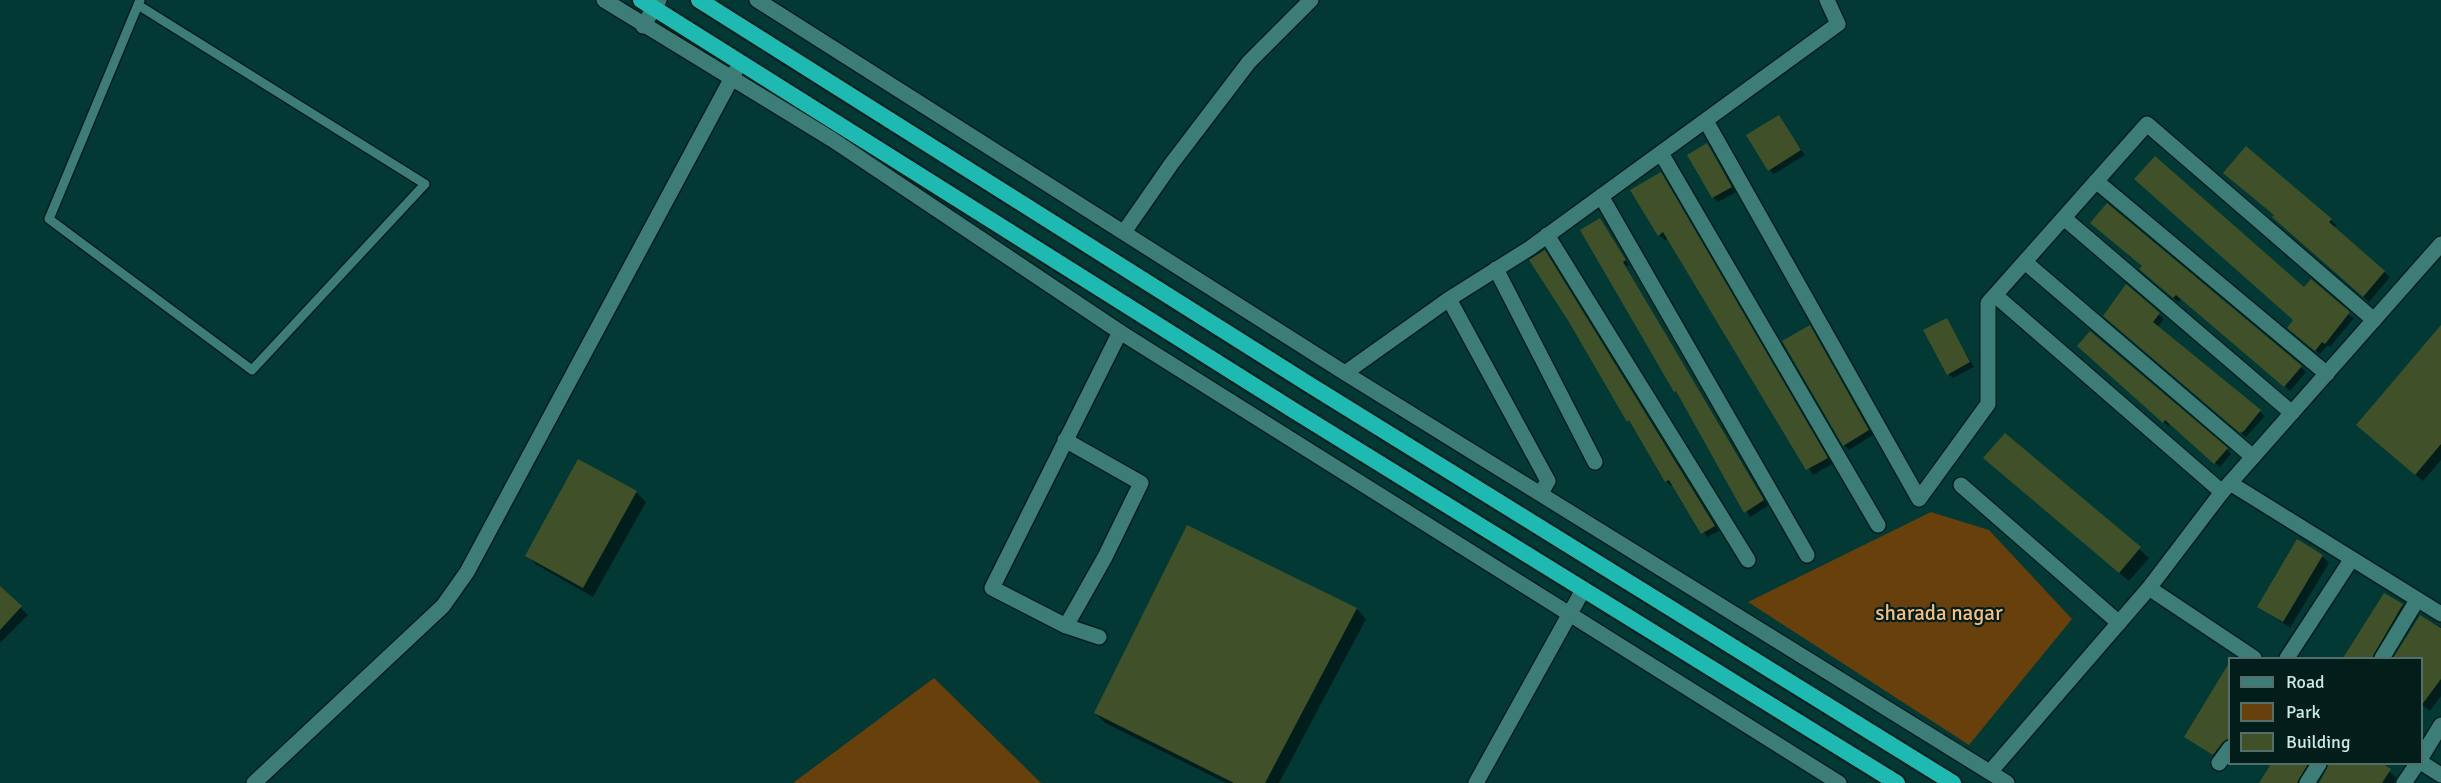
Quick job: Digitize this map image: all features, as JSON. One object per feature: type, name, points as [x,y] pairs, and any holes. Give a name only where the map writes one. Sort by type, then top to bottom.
[{"type":"highway","points":[[699,0],[1070,235],[1953,783]]},
{"type":"highway","points":[[651,3],[1052,258],[1897,783]]},
{"type":"highway","points":[[832,140],[842,125]]},
{"type":"street","points":[[603,0],[832,140],[1120,332],[1839,783]]},
{"type":"street","points":[[757,0],[1345,373],[2007,783]]},
{"type":"street","points":[[1124,232],[1172,163],[1249,62],[1311,0]]},
{"type":"street","points":[[1345,373],[1449,299],[1547,235],[1838,24],[1827,0]]},
{"type":"street","points":[[643,26],[651,3]]},
{"type":"street","points":[[254,783],[443,606],[467,572],[741,62]]},
{"type":"street","points":[[1706,121],[1919,499],[1988,404],[1988,303],[2147,124],[2374,320]]},
{"type":"street","points":[[1660,153],[1878,525]]},
{"type":"street","points":[[2096,181],[2327,374]]},
{"type":"street","points":[[1601,196],[1807,555]]},
{"type":"street","points":[[2064,218],[2292,413]]},
{"type":"street","points":[[1547,235],[1748,560]]},
{"type":"street","points":[[1990,772],[2149,588],[2226,487],[2441,244]]},
{"type":"street","points":[[2025,262],[2253,457]]},
{"type":"street","points":[[1496,269],[1595,462]]},
{"type":"street","points":[[1995,295],[2226,487],[2441,615]]},
{"type":"street","points":[[1449,299],[1548,481],[1541,493]]},
{"type":"street","points":[[1099,637],[1066,626],[992,588],[1120,332]]},
{"type":"street","points":[[1065,440],[1141,483],[1105,557],[1066,626]]},
{"type":"street","points":[[1961,485],[2119,623]]},
{"type":"street","points":[[2288,657],[2351,560]]},
{"type":"street","points":[[2149,588],[2252,657]]},
{"type":"street","points":[[1476,783],[1583,590]]},
{"type":"street","points":[[2383,657],[2417,600]]},
{"type":"street","points":[[2423,753],[2441,725]]},
{"type":"street","points":[[2219,763],[2228,750]]},
{"type":"street","points":[[2423,764],[2441,775]]},
{"type":"street","points":[[2307,783],[2318,765]]},
{"type":"street","points":[[2404,783],[2415,765]]},
{"type":"lane","points":[[139,2],[425,184],[252,370],[49,219],[139,2]]},
{"type":"green space","name":"sharada nagar","points":[[1931,512],[1989,530],[2072,619],[1969,745],[1748,602]]},
{"type":"green space","points":[[934,678],[1041,783],[793,783]]},
{"type":"building","points":[[1779,115],[1801,150],[1768,171],[1746,135]]},
{"type":"building","points":[[1707,143],[1732,187],[1712,198],[1687,155]]},
{"type":"building","points":[[2246,146],[2332,219],[2329,222],[2385,271],[2363,297],[2272,217],[2274,215],[2223,173]]},
{"type":"building","points":[[2155,156],[2304,287],[2311,279],[2350,312],[2325,344],[2322,342],[2315,351],[2287,328],[2293,320],[2134,179]]},
{"type":"building","points":[[1661,172],[1828,458],[1806,470],[1663,232],[1658,236],[1630,190]]},
{"type":"building","points":[[2107,203],[2302,366],[2284,387],[2176,295],[2173,298],[2139,269],[2142,266],[2090,223]]},
{"type":"building","points":[[1600,218],[1626,260],[1623,262],[1764,500],[1744,513],[1676,391],[1674,392],[1580,230]]},
{"type":"building","points":[[1545,250],[1715,526],[1701,534],[1669,480],[1665,482],[1629,420],[1627,422],[1569,322],[1529,260]]},
{"type":"building","points":[[2126,284],[2160,313],[2153,322],[2261,410],[2244,431],[2240,433],[2103,316]]},
{"type":"building","points":[[1947,318],[1970,362],[1947,375],[1923,330]]},
{"type":"building","points":[[1810,325],[1869,430],[1843,446],[1782,341]]},
{"type":"building","points":[[2441,325],[2441,444],[2415,475],[2356,425]]},
{"type":"building","points":[[2090,331],[2228,448],[2214,464],[2165,420],[2163,423],[2077,346]]},
{"type":"building","points":[[2005,433],[2141,547],[2119,573],[1983,458]]},
{"type":"building","points":[[578,459],[637,491],[583,588],[525,556]]},
{"type":"building","points":[[1187,525],[1357,608],[1265,783],[1234,783],[1094,713]]},
{"type":"building","points":[[2297,539],[2323,555],[2283,622],[2257,607]]},
{"type":"building","points":[[0,586],[22,606],[0,630]]},
{"type":"building","points":[[2384,593],[2403,604],[2373,657],[2344,657]]},
{"type":"building","points":[[2420,615],[2441,628],[2441,679],[2423,703],[2423,657],[2394,657]]},
{"type":"building","points":[[2228,665],[2228,739],[2213,755],[2184,737]]},
{"type":"building","points":[[2270,765],[2307,765],[2297,783],[2259,783]]},
{"type":"building","points":[[2328,765],[2385,765],[2391,769],[2382,783],[2319,783]]}]
